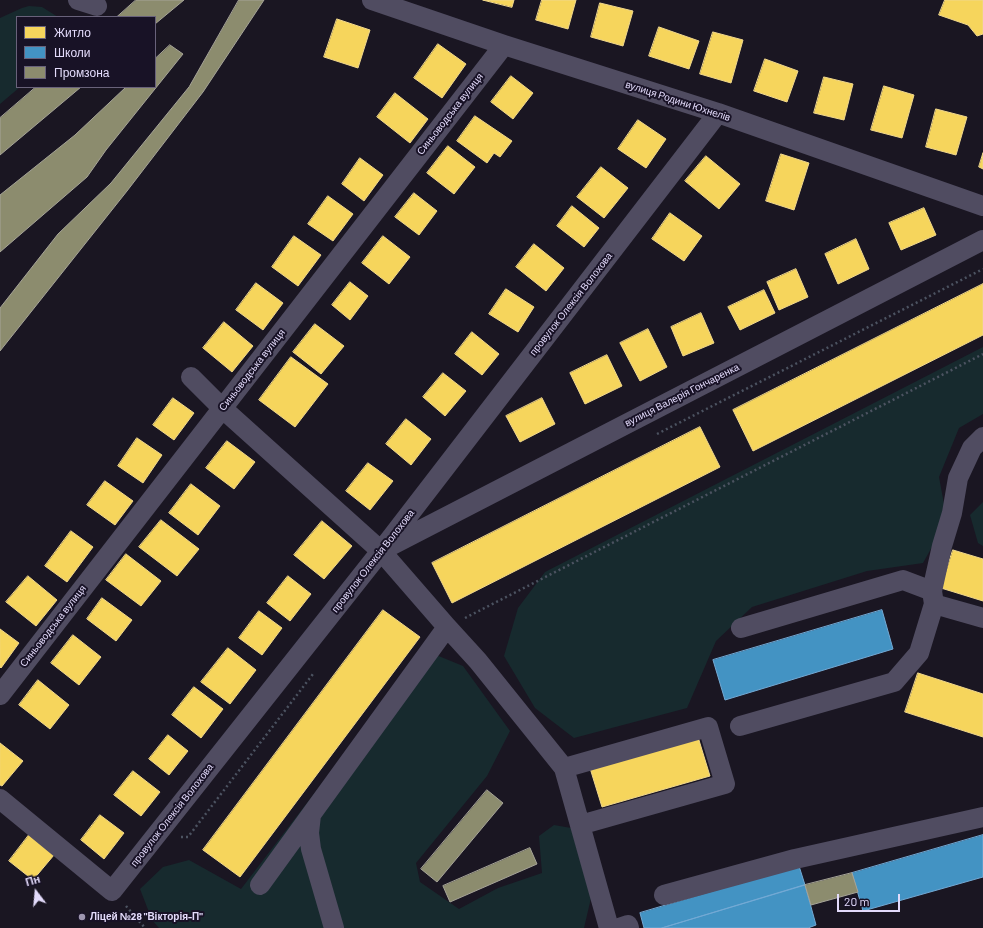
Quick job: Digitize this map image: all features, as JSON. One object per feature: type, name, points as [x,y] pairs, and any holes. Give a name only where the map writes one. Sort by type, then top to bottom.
[{"type":"street","points":[[78,0],[98,6]]},
{"type":"street","name":"вулиця Родини Юхнелів","points":[[372,0],[718,113],[983,206]]},
{"type":"street","name":"Синьоводська вулиця","points":[[0,695],[504,44]]},
{"type":"street","name":"провулок Олексія Волохова","points":[[112,891],[381,551],[718,113]]},
{"type":"street","name":"вулиця Валерія Гончаренка","points":[[381,551],[983,240]]},
{"type":"street","points":[[191,377],[222,408],[381,551],[478,661],[564,768],[609,928]]},
{"type":"street","points":[[740,726],[894,682],[919,653],[933,597],[942,546],[952,513],[958,478],[972,448],[983,437]]},
{"type":"street","points":[[741,628],[903,580],[933,597],[983,618]]},
{"type":"street","points":[[260,885],[447,627]]},
{"type":"street","points":[[564,768],[708,728],[724,784],[580,825]]},
{"type":"street","points":[[0,799],[112,891]]},
{"type":"street","points":[[311,815],[309,833],[311,849],[334,928]]},
{"type":"street","points":[[664,895],[795,859],[983,817]]},
{"type":"street","points":[[619,928],[628,925],[629,928]]},
{"type":"path","points":[[650,437],[983,269]]},
{"type":"path","points":[[447,627],[983,354]]},
{"type":"path","points":[[156,835],[188,837],[313,673]]},
{"type":"path","points":[[112,891],[146,928]]},
{"type":"green space","points":[[29,6],[42,7],[56,16],[16,16],[16,88],[19,88],[0,104],[0,18]]},
{"type":"green space","points":[[983,347],[983,414],[959,428],[939,477],[947,520],[923,563],[867,571],[752,607],[716,641],[687,708],[574,738],[535,708],[504,656],[518,608],[545,572]]},
{"type":"green space","points":[[983,502],[983,546],[978,543],[970,515]]},
{"type":"green space","points":[[424,650],[463,666],[510,731],[487,776],[416,863],[420,882],[459,909],[498,888],[542,873],[539,836],[554,825],[571,828],[591,898],[584,928],[159,928],[152,920],[140,889],[163,867],[189,860],[241,889]]},
{"type":"building: Житло","points":[[483,0],[514,0],[512,7]]},
{"type":"building: Житло","points":[[542,0],[576,0],[568,29],[536,20]]},
{"type":"building: Житло","points":[[945,0],[983,0],[983,34],[977,36],[968,25],[939,15]]},
{"type":"building: Житло","points":[[600,3],[633,11],[623,46],[591,37]]},
{"type":"building: Житло","points":[[337,19],[370,30],[358,68],[324,57]]},
{"type":"building: Житло","points":[[659,27],[699,41],[689,69],[649,56]]},
{"type":"building: Житло","points":[[713,32],[743,40],[731,83],[700,74]]},
{"type":"building: Житло","points":[[438,44],[466,64],[442,98],[414,78]]},
{"type":"building: Житло","points":[[765,59],[798,71],[787,102],[754,91]]},
{"type":"building: Житло","points":[[511,76],[533,93],[513,119],[491,102]]},
{"type":"building: Житло","points":[[824,77],[853,84],[844,120],[814,113]]},
{"type":"building: Житло","points":[[884,86],[914,95],[902,138],[871,130]]},
{"type":"building: Житло","points":[[395,93],[428,119],[410,143],[377,117]]},
{"type":"building: Житло","points":[[936,109],[967,117],[956,155],[926,147]]},
{"type":"building: Житло","points":[[475,116],[512,141],[500,157],[494,153],[487,163],[457,141]]},
{"type":"building: Житло","points":[[638,120],[666,139],[646,168],[618,149]]},
{"type":"building: Житло","points":[[448,146],[475,167],[454,194],[427,173]]},
{"type":"building: Житло","points":[[983,153],[983,169],[979,167]]},
{"type":"building: Житло","points":[[781,154],[809,163],[794,210],[766,201]]},
{"type":"building: Житло","points":[[706,156],[740,184],[719,209],[685,181]]},
{"type":"building: Житло","points":[[360,158],[383,175],[364,201],[342,184]]},
{"type":"building: Житло","points":[[601,167],[628,188],[604,218],[577,197]]},
{"type":"building: Житло","points":[[414,193],[437,211],[419,235],[395,217]]},
{"type":"building: Житло","points":[[328,196],[353,214],[333,241],[308,224]]},
{"type":"building: Житло","points":[[572,206],[599,228],[584,247],[557,226]]},
{"type":"building: Житло","points":[[924,208],[936,235],[901,250],[889,223]]},
{"type":"building: Житло","points":[[670,213],[702,236],[684,261],[652,239]]},
{"type":"building: Житло","points":[[294,236],[321,255],[298,286],[272,267]]},
{"type":"building: Житло","points":[[383,236],[410,257],[389,284],[362,263]]},
{"type":"building: Житло","points":[[856,239],[869,269],[838,284],[825,254]]},
{"type":"building: Житло","points":[[534,244],[564,268],[546,291],[516,267]]},
{"type":"building: Житло","points":[[796,269],[808,297],[779,310],[767,282]]},
{"type":"building: Житло","points":[[350,282],[368,296],[350,320],[332,305]]},
{"type":"building: Житло","points":[[256,283],[283,303],[263,330],[236,310]]},
{"type":"building: Житло","points":[[983,284],[983,335],[753,451],[733,410]]},
{"type":"building: Житло","points":[[506,289],[534,307],[518,332],[489,314]]},
{"type":"building: Житло","points":[[764,290],[775,313],[740,330],[728,307]]},
{"type":"building: Житло","points":[[701,313],[714,343],[683,356],[671,327]]},
{"type":"building: Житло","points":[[224,322],[253,346],[232,372],[203,348]]},
{"type":"building: Житло","points":[[315,324],[344,346],[321,374],[293,352]]},
{"type":"building: Житло","points":[[648,329],[667,367],[640,381],[620,343]]},
{"type":"building: Житло","points":[[472,332],[499,354],[482,375],[455,354]]},
{"type":"building: Житло","points":[[607,355],[622,386],[585,404],[570,373]]},
{"type":"building: Житло","points":[[291,357],[328,384],[295,427],[259,400]]},
{"type":"building: Житло","points":[[443,373],[466,391],[445,416],[423,397]]},
{"type":"building: Житло","points":[[173,398],[194,413],[174,440],[153,425]]},
{"type":"building: Житло","points":[[542,398],[555,424],[520,442],[506,416]]},
{"type":"building: Житло","points":[[406,419],[431,439],[411,465],[386,444]]},
{"type":"building: Житло","points":[[700,427],[720,467],[452,603],[432,563]]},
{"type":"building: Житло","points":[[137,438],[162,455],[143,483],[118,466]]},
{"type":"building: Житло","points":[[227,441],[255,462],[234,489],[206,468]]},
{"type":"building: Житло","points":[[368,463],[393,481],[370,510],[346,491]]},
{"type":"building: Житло","points":[[105,481],[133,501],[115,525],[87,505]]},
{"type":"building: Житло","points":[[191,484],[220,506],[198,535],[169,513]]},
{"type":"building: Житло","points":[[161,520],[199,549],[177,576],[139,547]]},
{"type":"building: Житло","points":[[322,521],[352,546],[324,579],[294,555]]},
{"type":"building: Житло","points":[[71,531],[93,547],[67,582],[45,566]]},
{"type":"building: Житло","points":[[953,550],[983,559],[983,601],[941,588]]},
{"type":"building: Житло","points":[[126,554],[161,581],[141,606],[106,580]]},
{"type":"building: Житло","points":[[28,576],[57,600],[36,626],[6,602]]},
{"type":"building: Житло","points":[[288,576],[311,594],[290,621],[267,603]]},
{"type":"building: Житло","points":[[102,598],[132,620],[116,641],[87,619]]},
{"type":"building: Житло","points":[[383,610],[420,637],[240,877],[203,850]]},
{"type":"building: Житло","points":[[259,611],[282,628],[262,655],[239,638]]},
{"type":"building: Житло","points":[[0,629],[19,643],[1,668],[0,667]]},
{"type":"building: Житло","points":[[73,635],[101,657],[79,685],[51,663]]},
{"type":"building: Житло","points":[[228,648],[256,670],[230,704],[201,682]]},
{"type":"building: Житло","points":[[918,673],[983,694],[983,737],[905,712]]},
{"type":"building: Житло","points":[[38,680],[69,705],[50,729],[19,705]]},
{"type":"building: Житло","points":[[194,687],[223,709],[201,738],[172,715]]},
{"type":"building: Житло","points":[[168,735],[188,751],[169,775],[149,759]]},
{"type":"building: Житло","points":[[698,737],[710,776],[602,807],[590,768]]},
{"type":"building: Житло","points":[[0,743],[23,761],[2,786],[0,785]]},
{"type":"building: Житло","points":[[133,771],[160,792],[141,816],[114,795]]},
{"type":"building: Житло","points":[[100,815],[124,833],[104,859],[81,840]]},
{"type":"building: Житло","points":[[29,835],[54,855],[33,880],[9,861]]},
{"type":"building: Школи","points":[[882,610],[893,649],[725,700],[713,660]]},
{"type":"building: Школи","points":[[983,835],[983,877],[863,911],[852,873]]},
{"type":"building: Школи","points":[[799,866],[805,885],[662,928],[644,928],[640,913]]},
{"type":"building: Школи","points":[[805,885],[816,925],[808,928],[662,928]]},
{"type":"building: Промзона","points":[[136,0],[184,0],[156,23],[156,16],[118,16]]},
{"type":"building: Промзона","points":[[239,0],[264,0],[203,92],[127,191],[0,351],[0,308],[58,234],[111,183],[189,87]]},
{"type":"building: Промзона","points":[[170,45],[183,54],[156,88],[156,58]]},
{"type":"building: Промзона","points":[[35,88],[80,88],[0,155],[0,118]]},
{"type":"building: Промзона","points":[[125,88],[156,88],[106,150],[87,177],[0,252],[0,195],[75,135]]},
{"type":"building: Промзона","points":[[487,790],[503,803],[437,882],[421,869]]},
{"type":"building: Промзона","points":[[530,848],[537,864],[450,902],[443,886]]},
{"type":"building: Промзона","points":[[852,873],[858,892],[811,905],[805,885]]},
{"type":"place","name":"Ліцей №28 \"Вікторія-П\"","points":[[82,917]]}]
